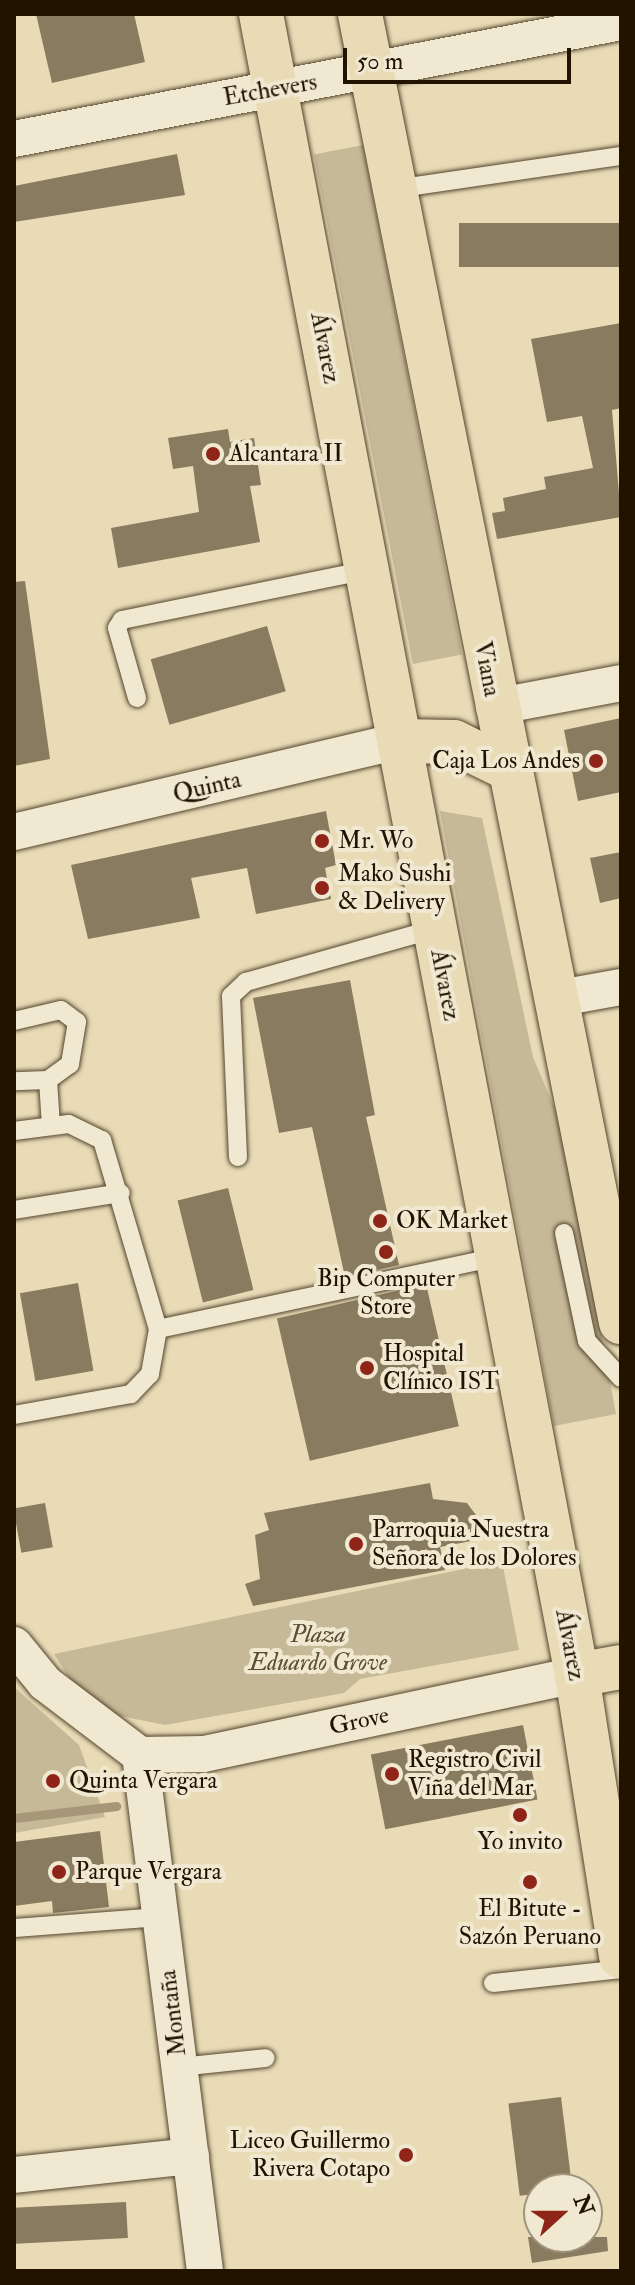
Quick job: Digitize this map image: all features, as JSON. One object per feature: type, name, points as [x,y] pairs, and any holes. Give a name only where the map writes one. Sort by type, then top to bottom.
[{"type":"main road","name":"Álvarez","points":[[261,14],[577,1675],[621,1957]]},
{"type":"main road","name":"Viana","points":[[360,14],[494,707],[621,1322]]},
{"type":"main road","points":[[400,741],[454,742],[507,768]]},
{"type":"main road","points":[[577,1675],[621,1667]]},
{"type":"street","name":"Etchevers","points":[[14,139],[621,22]]},
{"type":"street","points":[[494,707],[621,683]]},
{"type":"street","name":"Quinta","points":[[14,832],[400,741]]},
{"type":"street","points":[[554,999],[621,987]]},
{"type":"street","points":[[14,1645],[45,1683],[140,1755]]},
{"type":"street","name":"Grove","points":[[140,1755],[204,1754],[577,1675]]},
{"type":"street","name":"Montaña","points":[[140,1755],[205,2271]]},
{"type":"street","points":[[14,2175],[191,2156]]},
{"type":"lane","points":[[393,189],[621,156]]},
{"type":"lane","points":[[137,698],[117,628],[122,620],[367,570]]},
{"type":"lane","points":[[238,1157],[231,996],[246,982],[435,929]]},
{"type":"lane","points":[[14,1021],[61,1010],[77,1022],[70,1064],[48,1080],[14,1081]]},
{"type":"lane","points":[[48,1080],[51,1126]]},
{"type":"lane","points":[[14,1131],[51,1126],[91,1129],[121,1193],[158,1329],[150,1374],[131,1394],[14,1415]]},
{"type":"lane","points":[[14,1210],[121,1193]]},
{"type":"lane","points":[[564,1233],[587,1341],[621,1378]]},
{"type":"lane","points":[[158,1329],[496,1257]]},
{"type":"lane","points":[[14,1928],[161,1917]]},
{"type":"lane","points":[[493,1983],[621,1969]]},
{"type":"lane","points":[[179,2067],[266,2058]]},
{"type":"green space","points":[[363,145],[462,654],[413,664],[314,155]]},
{"type":"green space","points":[[440,811],[482,818],[533,1057],[563,1128],[616,1414],[554,1426]]},
{"type":"green space","name":"Plaza Eduardo Grove","points":[[502,1561],[519,1650],[360,1679],[344,1693],[165,1725],[115,1715],[71,1681],[54,1654]]},
{"type":"green space","name":"Quinta Vergara","points":[[14,1687],[79,1745],[105,1817],[14,1833]]},
{"type":"building","points":[[36,14],[134,14],[145,62],[52,83]]},
{"type":"building","points":[[177,154],[185,195],[14,222],[14,186]]},
{"type":"building","points":[[459,223],[621,223],[621,267],[459,267]]},
{"type":"building","points":[[621,323],[621,408],[612,410],[621,517],[497,539],[492,513],[505,511],[503,498],[546,489],[544,477],[593,468],[582,416],[547,422],[531,339]]},
{"type":"building","points":[[228,429],[230,442],[254,438],[261,485],[250,486],[260,542],[118,568],[111,528],[199,512],[193,466],[173,469],[168,438]]},
{"type":"building","points":[[25,581],[50,759],[14,766],[14,582]]},
{"type":"building","points":[[267,626],[286,691],[169,725],[151,659]]},
{"type":"building","name":"Caja Los Andes","points":[[621,718],[621,792],[578,801],[564,730]]},
{"type":"building","points":[[326,811],[336,865],[325,868],[331,899],[256,914],[247,868],[191,878],[200,918],[88,939],[71,865]]},
{"type":"building","points":[[621,852],[621,898],[600,903],[590,858]]},
{"type":"building","points":[[350,980],[375,1115],[366,1117],[399,1265],[345,1277],[312,1127],[279,1133],[253,998]]},
{"type":"building","points":[[228,1188],[253,1290],[203,1302],[178,1201]]},
{"type":"building","points":[[78,1283],[93,1371],[35,1381],[20,1293]]},
{"type":"building","name":"Hospital Clínico IST","points":[[426,1284],[459,1426],[310,1461],[277,1318]]},
{"type":"building","name":"Parroquia Nuestra Señora de los Dolores","points":[[430,1483],[433,1499],[467,1503],[476,1515],[471,1541],[440,1547],[445,1570],[253,1606],[245,1584],[260,1579],[255,1535],[269,1530],[264,1513]]},
{"type":"building","points":[[45,1503],[53,1547],[21,1553],[14,1508]]},
{"type":"building","points":[[523,1725],[538,1800],[385,1829],[371,1755]]},
{"type":"building","name":"Parque Vergara","points":[[100,1831],[109,1907],[53,1913],[52,1901],[14,1906],[14,1842]]},
{"type":"building","points":[[561,2097],[570,2173],[523,2173],[523,2195],[520,2196],[508,2103]]},
{"type":"building","points":[[126,2202],[128,2238],[16,2244],[14,2208]]},
{"type":"building","points":[[603,2237],[607,2237],[608,2251],[603,2252]]},
{"type":"building","points":[[530,2253],[595,2253],[532,2263]]},
{"type":"waterway","points":[[14,1818],[116,1806]]},
{"type":"place","name":"Alcantara II","points":[[213,454]]},
{"type":"place","name":"Caja Los Andes","points":[[596,761]]},
{"type":"place","name":"Mr. Wo","points":[[322,841]]},
{"type":"place","name":"Mako Sushi & Delivery","points":[[322,888]]},
{"type":"place","name":"OK Market","points":[[380,1221]]},
{"type":"place","name":"Bip Computer Store","points":[[386,1252]]},
{"type":"place","name":"Hospital Clínico IST","points":[[367,1368]]},
{"type":"place","name":"Parroquia Nuestra Señora de los Dolores","points":[[356,1544]]},
{"type":"place","name":"Registro Civil Viña del Mar","points":[[392,1774]]},
{"type":"place","name":"Quinta Vergara","points":[[53,1781]]},
{"type":"place","name":"Yo invito","points":[[520,1815]]},
{"type":"place","name":"Parque Vergara","points":[[59,1872]]},
{"type":"place","name":"El Bitute - Sazón Peruano","points":[[530,1882]]},
{"type":"place","name":"Liceo Guillermo Rivera Cotapo","points":[[406,2155]]}]
